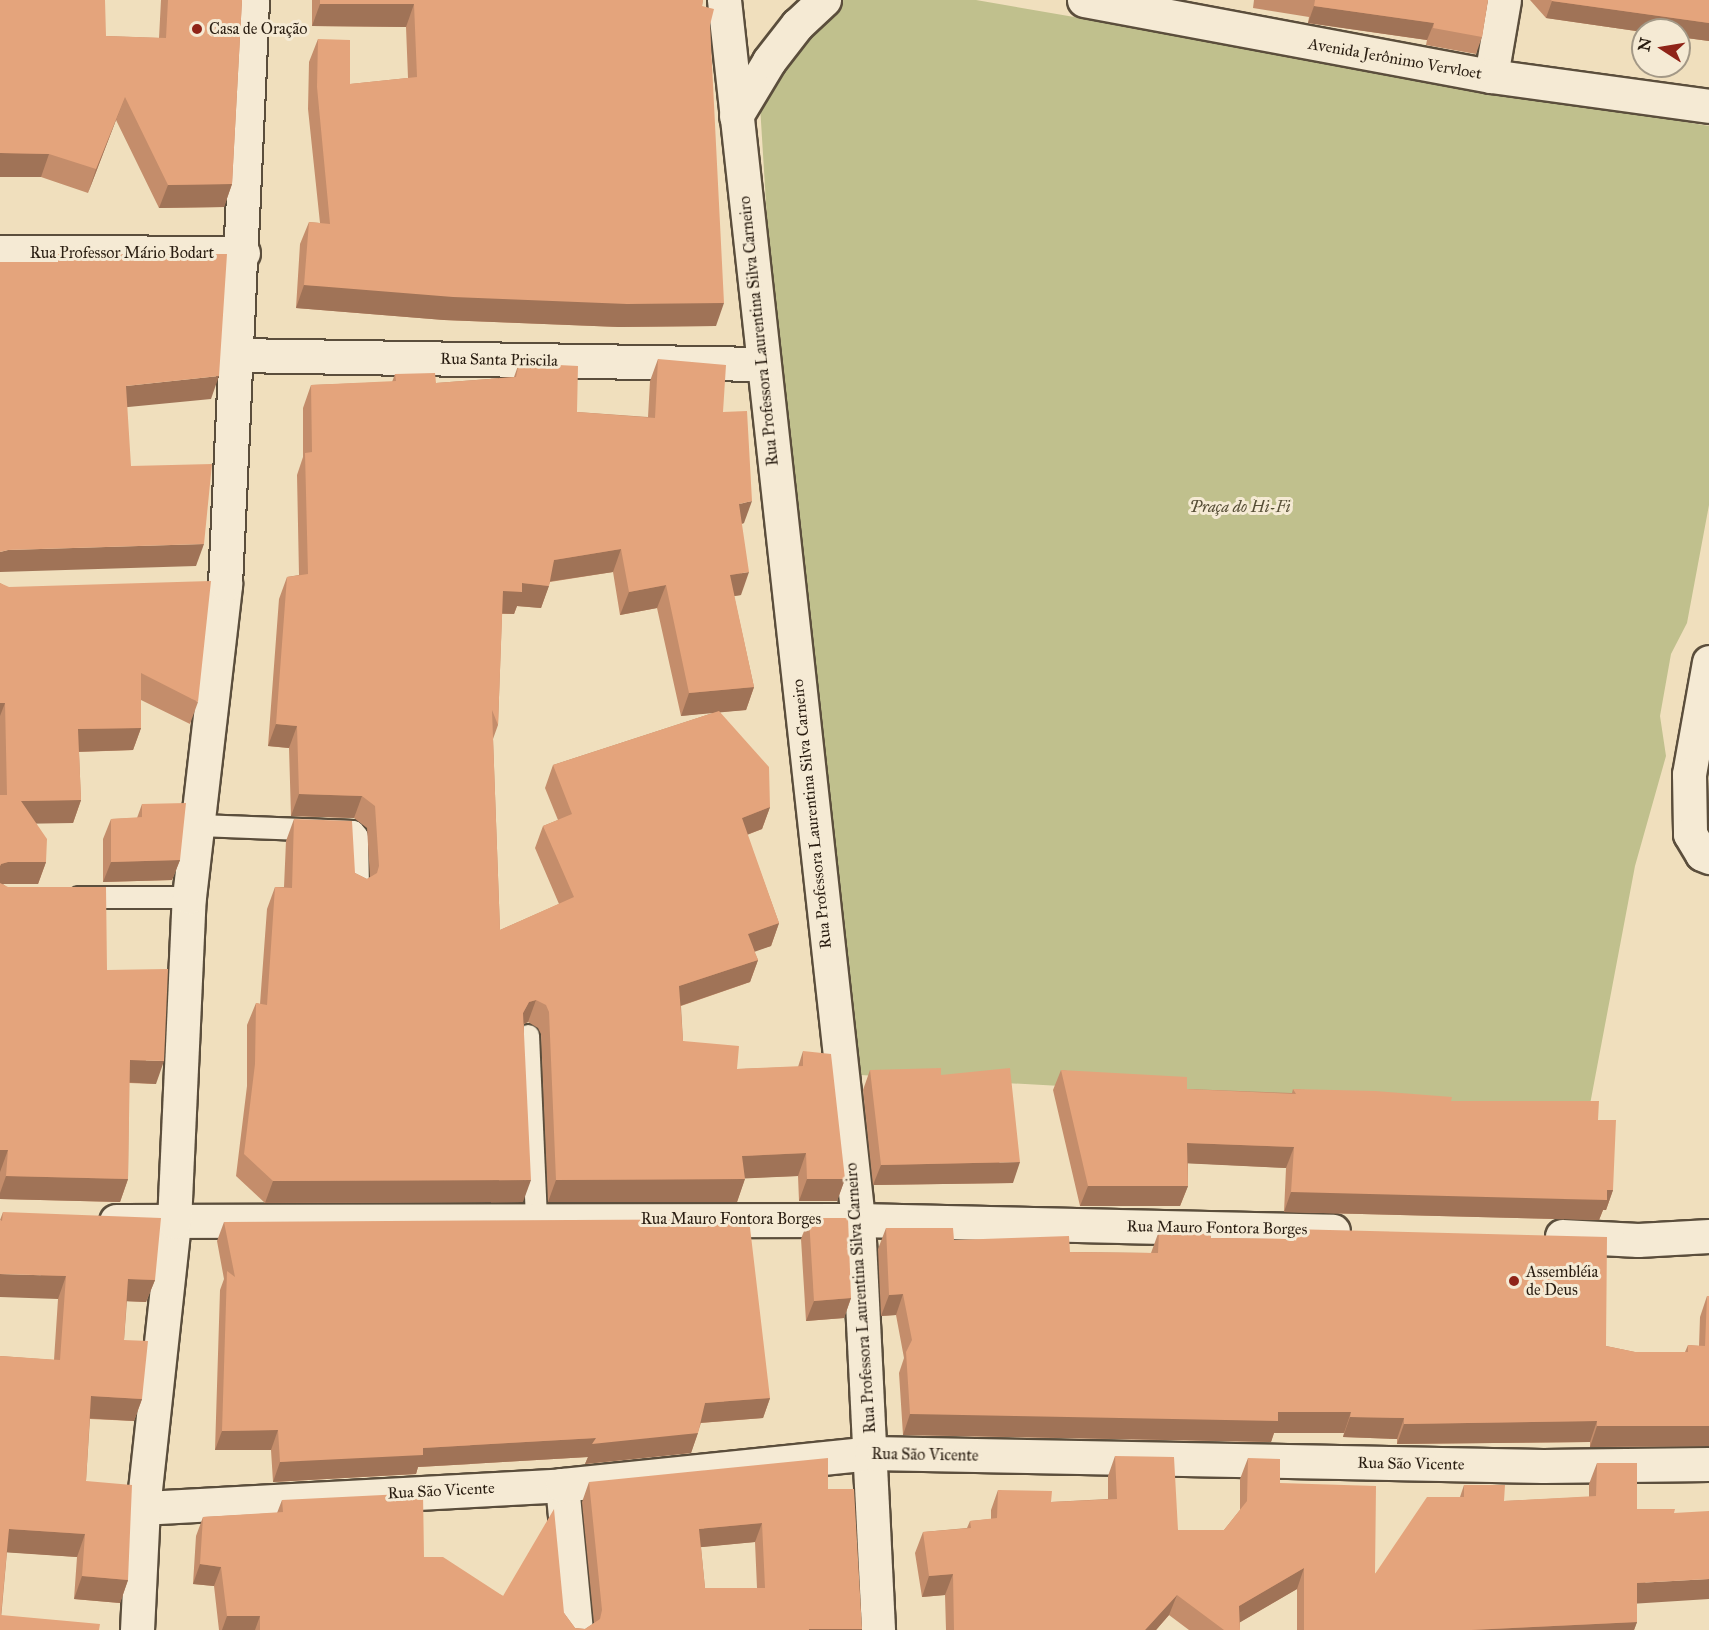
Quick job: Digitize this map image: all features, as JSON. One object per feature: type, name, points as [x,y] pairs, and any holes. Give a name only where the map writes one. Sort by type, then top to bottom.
[{"type":"street","points":[[137,1630],[143,1508],[174,1222],[189,897],[225,584],[243,253],[252,0]]},
{"type":"street","name":"Rua Professora Laurentina Silva Carneiro","points":[[724,0],[762,364],[858,1220],[878,1630]]},
{"type":"street","points":[[736,116],[769,61],[797,25],[824,0]]},
{"type":"street","name":"Avenida Jerônimo Vervloet","points":[[1084,0],[1184,10],[1491,76],[1709,106]]},
{"type":"street","points":[[1491,76],[1504,0]]},
{"type":"street","name":"Rua Professor Mário Bodart","points":[[0,252],[243,253]]},
{"type":"street","name":"Rua Santa Priscila","points":[[236,355],[762,364]]},
{"type":"street","points":[[189,585],[225,584]]},
{"type":"street","points":[[1709,662],[1689,774],[1690,834],[1702,854],[1709,857]]},
{"type":"street","name":"Rua Mauro Fontora Borges","points":[[81,1220],[174,1222],[536,1218],[858,1220],[1368,1232]]},
{"type":"street","points":[[1534,1236],[1708,1237]]},
{"type":"street","name":"Rua São Vicente","points":[[143,1508],[562,1485],[871,1453],[1531,1466],[1709,1464]]},
{"type":"street","points":[[562,1485],[576,1630]]},
{"type":"lane","points":[[199,825],[352,831],[357,836],[358,889]]},
{"type":"lane","points":[[59,897],[189,897]]},
{"type":"lane","points":[[528,1035],[536,1218]]},
{"type":"green space","name":"Praça do Hi-Fi","points":[[831,0],[976,0],[1709,126],[1709,505],[1687,623],[1671,654],[1660,716],[1666,756],[1635,866],[1588,1115],[860,1075],[816,849],[783,480],[759,89]]},
{"type":"building","points":[[0,0],[105,0],[106,36],[166,38],[168,0],[242,0],[232,184],[168,185],[125,97],[96,169],[49,154],[0,153]]},
{"type":"building","points":[[320,0],[703,0],[702,6],[714,9],[710,25],[724,303],[627,304],[453,297],[304,285],[309,222],[330,224],[317,87],[318,39],[350,40],[350,84],[417,77],[414,4],[320,4]]},
{"type":"building","points":[[1315,0],[1488,0],[1482,37],[1433,28],[1434,23],[1314,6]]},
{"type":"building","points":[[1709,0],[1709,23],[1691,20],[1691,18],[1673,18],[1552,1]]},
{"type":"building","points":[[58,254],[227,254],[219,376],[126,386],[131,466],[212,464],[204,544],[0,552],[0,262],[58,262]]},
{"type":"building","points":[[658,359],[726,365],[723,412],[747,411],[752,501],[739,504],[749,572],[730,575],[754,687],[689,693],[666,585],[629,592],[621,549],[554,560],[549,586],[522,583],[522,592],[503,591],[498,725],[492,710],[500,930],[574,897],[543,826],[572,814],[553,765],[719,711],[769,767],[770,807],[742,818],[779,923],[748,934],[758,960],[679,986],[683,1041],[739,1046],[737,1069],[803,1066],[803,1051],[831,1054],[845,1179],[807,1179],[806,1153],[742,1156],[745,1179],[556,1180],[549,1012],[546,1005],[536,1000],[529,1002],[523,1013],[531,1180],[273,1181],[244,1154],[255,1064],[256,1003],[267,1005],[275,887],[292,888],[294,819],[352,821],[355,873],[367,879],[377,873],[379,866],[375,806],[362,796],[299,794],[297,726],[276,724],[287,577],[308,574],[305,453],[312,452],[311,385],[396,381],[395,374],[435,373],[436,383],[516,377],[519,363],[578,366],[577,412],[655,418]]},
{"type":"building","points":[[211,581],[198,702],[141,673],[141,728],[78,729],[81,800],[21,801],[47,839],[46,862],[8,862],[0,866],[0,795],[7,795],[5,703],[0,703],[0,583],[9,587]]},
{"type":"building","points":[[186,803],[180,860],[111,862],[111,819],[142,817],[142,804]]},
{"type":"building","points":[[0,883],[8,887],[106,887],[107,970],[168,969],[164,1061],[130,1060],[128,1179],[6,1176],[8,1150],[0,1150]]},
{"type":"building","points":[[941,1068],[941,1075],[1010,1068],[1020,1162],[881,1165],[870,1070]]},
{"type":"building","points":[[1061,1070],[1187,1077],[1187,1089],[1296,1094],[1293,1089],[1375,1091],[1452,1097],[1451,1101],[1599,1101],[1598,1120],[1616,1120],[1613,1190],[1607,1190],[1607,1200],[1291,1192],[1294,1147],[1187,1143],[1188,1186],[1088,1186]]},
{"type":"building","points":[[3,1212],[161,1218],[155,1280],[128,1279],[124,1340],[148,1341],[142,1399],[91,1396],[86,1481],[132,1485],[128,1580],[82,1576],[85,1534],[9,1529],[1,1615],[100,1624],[99,1630],[0,1630],[0,1356],[60,1360],[66,1276],[0,1274],[0,1220],[2,1221]]},
{"type":"building","points":[[809,1218],[848,1218],[851,1298],[814,1301]]},
{"type":"building","points":[[749,1219],[770,1398],[705,1403],[698,1433],[592,1444],[596,1438],[423,1448],[423,1455],[280,1462],[278,1430],[222,1431],[227,1271],[235,1277],[224,1222]]},
{"type":"building","points":[[886,1228],[953,1228],[954,1240],[1069,1236],[1070,1252],[1158,1253],[1159,1231],[1211,1234],[1211,1238],[1289,1239],[1289,1229],[1607,1237],[1606,1346],[1635,1352],[1688,1352],[1688,1345],[1705,1346],[1707,1296],[1709,1296],[1709,1426],[1597,1426],[1597,1421],[1404,1424],[1404,1418],[1350,1417],[1351,1412],[1278,1412],[1278,1421],[910,1414],[906,1352],[912,1340],[903,1294],[889,1295]]},
{"type":"building","points":[[1115,1456],[1174,1457],[1178,1530],[1224,1530],[1247,1501],[1248,1458],[1280,1459],[1280,1483],[1376,1486],[1375,1574],[1427,1497],[1464,1497],[1464,1485],[1505,1485],[1504,1501],[1596,1496],[1597,1463],[1637,1463],[1637,1509],[1675,1509],[1674,1513],[1709,1511],[1709,1579],[1637,1583],[1637,1622],[1471,1630],[1304,1630],[1304,1568],[1239,1606],[1240,1630],[1224,1630],[1177,1595],[1145,1630],[954,1630],[953,1574],[929,1576],[923,1532],[971,1528],[970,1521],[997,1518],[998,1490],[1052,1491],[1051,1502],[1117,1499]]},
{"type":"building","points":[[828,1458],[828,1489],[854,1489],[862,1629],[260,1630],[260,1616],[227,1616],[221,1567],[200,1564],[203,1517],[283,1512],[282,1500],[423,1493],[424,1557],[443,1557],[503,1596],[554,1509],[564,1613],[575,1628],[585,1629],[600,1619],[602,1610],[589,1482]],"holes":[[[762,1523],[765,1588],[705,1588],[699,1529]]]},
{"type":"place","name":"Casa de Oração","points":[[197,29]]},
{"type":"place","name":"Assembléia de Deus","points":[[1514,1281]]}]
